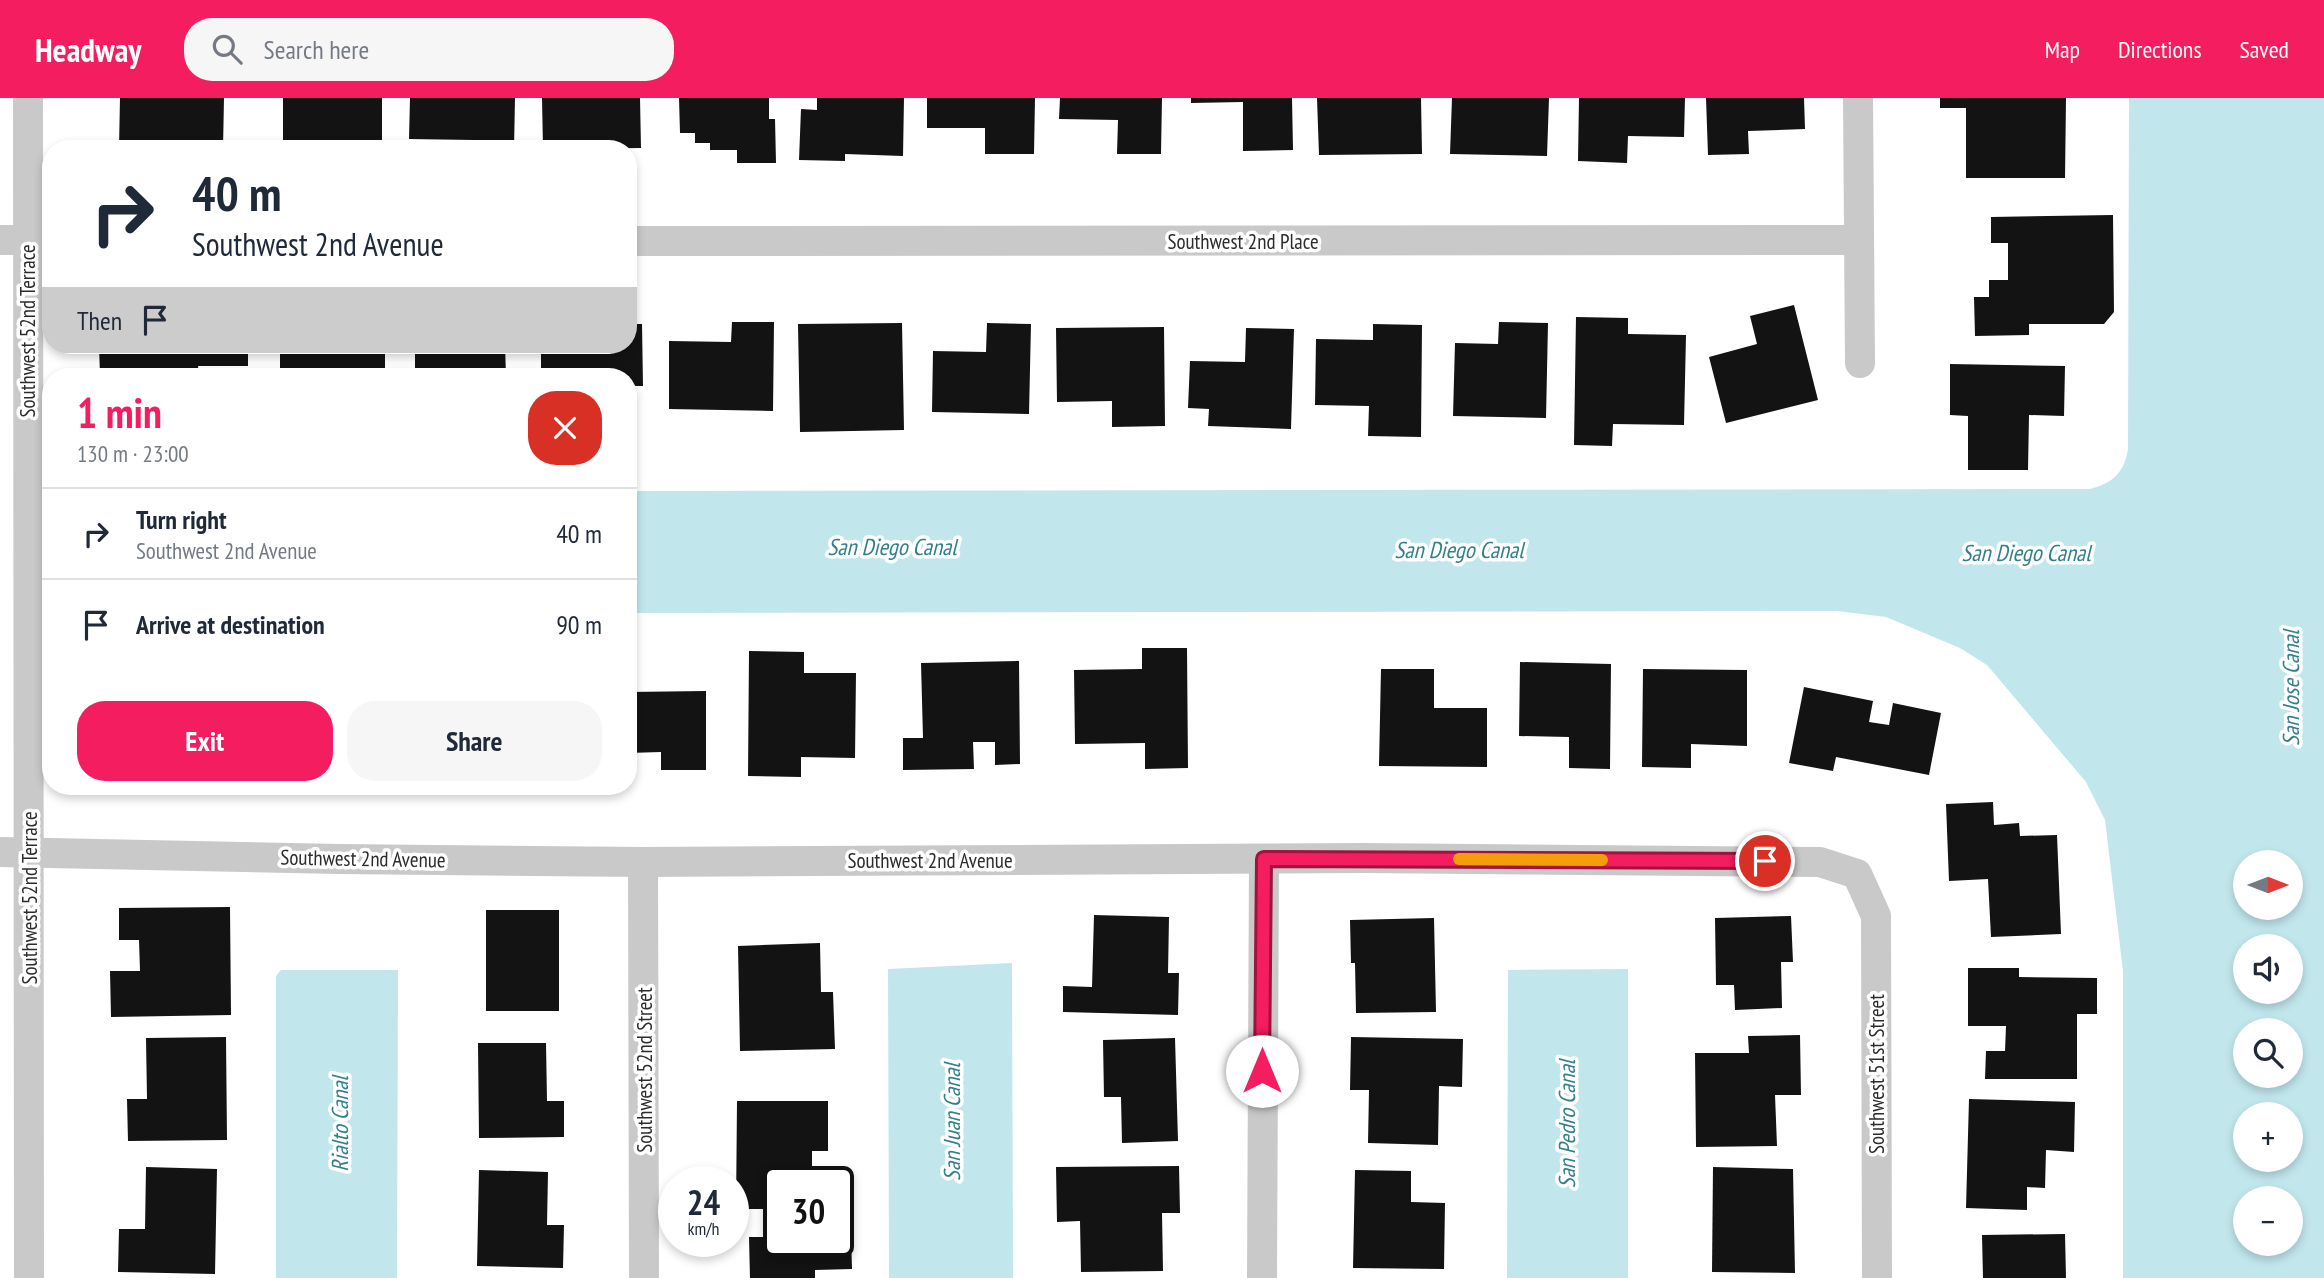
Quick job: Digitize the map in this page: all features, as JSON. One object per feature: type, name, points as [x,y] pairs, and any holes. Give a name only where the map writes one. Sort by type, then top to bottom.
[{"type":"street","name":"Southwest 52nd Terrace","points":[[28,98],[26,240],[30,851],[29,1278]]},
{"type":"street","points":[[1858,98],[1860,363]]},
{"type":"street","name":"Southwest 2nd Place","points":[[637,241],[1858,240]]},
{"type":"street","name":"Southwest 2nd Avenue","points":[[0,852],[643,862],[1264,859],[1820,862],[1857,874]]},
{"type":"street","points":[[1262,1278],[1264,859]]},
{"type":"street","name":"Southwest 52nd Street","points":[[643,862],[644,1278]]},
{"type":"street","name":"Southwest 51st Street","points":[[1857,874],[1876,916],[1877,1278]]},
{"type":"water","points":[[2129,98],[2324,98],[2324,1278],[2123,1278],[2123,971],[2105,820],[2086,782],[1987,665],[1960,648],[1886,617],[1837,611],[637,613],[637,491],[2090,489],[2105,484],[2120,471],[2128,449]]},
{"type":"water","name":"San Juan Canal","points":[[1012,963],[1013,1278],[889,1278],[888,969]]},
{"type":"water","name":"San Pedro Canal","points":[[1628,969],[1628,1278],[1507,1278],[1508,970]]},
{"type":"water","name":"Rialto Canal","points":[[281,970],[398,970],[397,1278],[276,1278],[276,976]]},
{"type":"building","points":[[120,98],[224,98],[223,140],[119,140]]},
{"type":"building","points":[[283,98],[382,98],[382,140],[283,140]]},
{"type":"building","points":[[410,98],[515,98],[514,140],[409,139]]},
{"type":"building","points":[[542,98],[640,98],[641,148],[637,148],[637,140],[543,140]]},
{"type":"building","points":[[679,98],[769,98],[769,119],[775,119],[776,163],[737,163],[737,150],[710,150],[710,143],[695,143],[695,133],[680,133]]},
{"type":"building","points":[[817,98],[904,98],[903,156],[845,154],[845,161],[799,160],[801,109],[817,110]]},
{"type":"building","points":[[927,98],[1035,98],[1034,154],[985,154],[985,128],[927,128]]},
{"type":"building","points":[[1060,98],[1162,98],[1161,154],[1117,154],[1118,120],[1059,119]]},
{"type":"building","points":[[1191,98],[1292,98],[1293,150],[1243,151],[1243,102],[1191,103]]},
{"type":"building","points":[[1317,98],[1421,98],[1422,154],[1319,155]]},
{"type":"building","points":[[1452,98],[1549,98],[1547,156],[1450,154]]},
{"type":"building","points":[[1579,98],[1685,98],[1684,137],[1628,136],[1627,163],[1578,161]]},
{"type":"building","points":[[1706,98],[1804,98],[1805,129],[1748,131],[1749,154],[1708,155]]},
{"type":"building","points":[[1940,98],[2066,98],[2065,178],[1966,178],[1966,108],[1940,108]]},
{"type":"building","points":[[2113,215],[2114,312],[2104,324],[2029,324],[2029,335],[1975,336],[1974,297],[1989,297],[1989,280],[2008,280],[2008,243],[1991,243],[1991,217]]},
{"type":"building","points":[[1794,305],[1818,400],[1726,423],[1709,357],[1757,344],[1750,316]]},
{"type":"building","points":[[1576,317],[1628,318],[1628,334],[1686,335],[1684,425],[1613,424],[1612,446],[1574,445]]},
{"type":"building","points":[[732,322],[774,322],[773,411],[669,409],[669,341],[731,342]]},
{"type":"building","points":[[1499,322],[1548,323],[1546,418],[1453,416],[1455,343],[1498,344]]},
{"type":"building","points":[[902,323],[904,430],[800,432],[798,324]]},
{"type":"building","points":[[987,323],[1031,324],[1029,414],[932,412],[933,351],[986,352]]},
{"type":"building","points":[[637,324],[642,324],[643,386],[637,386],[637,368],[541,368],[541,354],[637,354]]},
{"type":"building","points":[[1373,324],[1422,325],[1421,437],[1368,436],[1369,406],[1315,405],[1316,339],[1373,340]]},
{"type":"building","points":[[1164,327],[1165,426],[1112,427],[1112,401],[1057,402],[1056,328]]},
{"type":"building","points":[[1246,328],[1294,329],[1291,429],[1208,426],[1209,409],[1188,408],[1190,361],[1245,362]]},
{"type":"building","points":[[99,354],[248,354],[248,366],[100,368]]},
{"type":"building","points":[[280,354],[385,354],[385,368],[280,368]]},
{"type":"building","points":[[415,354],[505,354],[506,368],[415,368]]},
{"type":"building","points":[[1950,364],[2065,366],[2064,416],[2029,415],[2028,470],[1968,470],[1968,416],[1950,415]]},
{"type":"building","points":[[1142,648],[1187,648],[1188,768],[1145,769],[1145,743],[1075,744],[1074,670],[1142,669]]},
{"type":"building","points":[[749,651],[804,652],[804,673],[856,673],[855,758],[801,757],[801,777],[748,776]]},
{"type":"building","points":[[1019,661],[1020,764],[995,765],[995,742],[973,742],[974,769],[903,770],[903,738],[923,738],[921,663]]},
{"type":"building","points":[[1520,662],[1611,664],[1610,769],[1569,768],[1569,737],[1519,736]]},
{"type":"building","points":[[1381,669],[1434,669],[1434,708],[1487,708],[1487,767],[1379,766]]},
{"type":"building","points":[[1643,669],[1747,670],[1747,746],[1691,744],[1691,768],[1642,767]]},
{"type":"building","points":[[1804,687],[1873,701],[1869,722],[1889,725],[1893,703],[1941,713],[1929,775],[1836,757],[1833,771],[1789,763]]},
{"type":"building","points":[[706,691],[706,770],[661,770],[661,752],[637,753],[637,692]]},
{"type":"building","points":[[1993,802],[1994,825],[2019,823],[2020,836],[2057,835],[2061,934],[1991,937],[1988,879],[1949,881],[1946,804]]},
{"type":"building","points":[[230,907],[231,1015],[111,1017],[110,971],[140,971],[139,940],[119,940],[119,908]]},
{"type":"building","points":[[486,910],[559,910],[559,1011],[486,1011]]},
{"type":"building","points":[[1094,915],[1169,917],[1168,973],[1179,973],[1178,1015],[1063,1012],[1063,986],[1092,987]]},
{"type":"building","points":[[1791,916],[1793,962],[1781,962],[1782,1008],[1735,1010],[1734,985],[1716,985],[1715,918]]},
{"type":"building","points":[[1434,918],[1436,1012],[1356,1013],[1355,963],[1351,963],[1350,920]]},
{"type":"building","points":[[820,943],[821,992],[833,992],[835,1049],[740,1051],[738,946]]},
{"type":"building","points":[[1968,968],[2019,968],[2019,977],[2097,978],[2097,1014],[2077,1014],[2077,1079],[1985,1079],[1986,1051],[2005,1051],[2006,1026],[1968,1026]]},
{"type":"building","points":[[1800,1035],[1801,1095],[1775,1095],[1777,1146],[1696,1147],[1695,1053],[1749,1053],[1748,1036]]},
{"type":"building","points":[[226,1037],[227,1140],[128,1141],[127,1099],[147,1099],[146,1038]]},
{"type":"building","points":[[1351,1037],[1463,1039],[1462,1087],[1439,1086],[1438,1145],[1368,1143],[1369,1090],[1350,1090]]},
{"type":"building","points":[[1175,1038],[1178,1141],[1122,1143],[1121,1097],[1104,1097],[1103,1040]]},
{"type":"building","points":[[478,1043],[546,1043],[547,1101],[564,1101],[564,1137],[479,1138]]},
{"type":"building","points":[[1969,1099],[2075,1102],[2074,1152],[2046,1150],[2045,1188],[2027,1187],[2027,1210],[1966,1208]]},
{"type":"building","points":[[737,1101],[828,1101],[828,1151],[812,1151],[812,1166],[763,1166],[763,1209],[749,1209],[749,1166],[736,1166]]},
{"type":"building","points":[[1179,1166],[1180,1213],[1162,1213],[1163,1271],[1081,1272],[1080,1221],[1057,1222],[1056,1167]]},
{"type":"building","points":[[146,1167],[217,1169],[215,1274],[118,1272],[119,1229],[145,1229]]},
{"type":"building","points":[[1713,1167],[1793,1169],[1795,1273],[1712,1272]]},
{"type":"building","points":[[479,1170],[548,1172],[547,1225],[564,1225],[563,1268],[477,1266]]},
{"type":"building","points":[[1355,1170],[1411,1171],[1411,1202],[1445,1203],[1444,1269],[1353,1268]]},
{"type":"building","points":[[2065,1234],[2066,1278],[1983,1278],[1982,1235]]},
{"type":"building","points":[[749,1237],[763,1237],[763,1257],[852,1257],[852,1269],[815,1270],[815,1278],[750,1278]]},
{"type":"slow traffic","points":[[1459,859],[1602,860]]},
{"type":"route","points":[[1262,1071],[1264,859],[1765,861]]},
{"type":"water label","name":"San Diego Canal","points":[[892,547]]},
{"type":"water label","name":"San Diego Canal","points":[[1459,550]]},
{"type":"water label","name":"San Diego Canal","points":[[2026,553]]},
{"type":"water label","name":"San Jose Canal","points":[[2291,688]]}]
